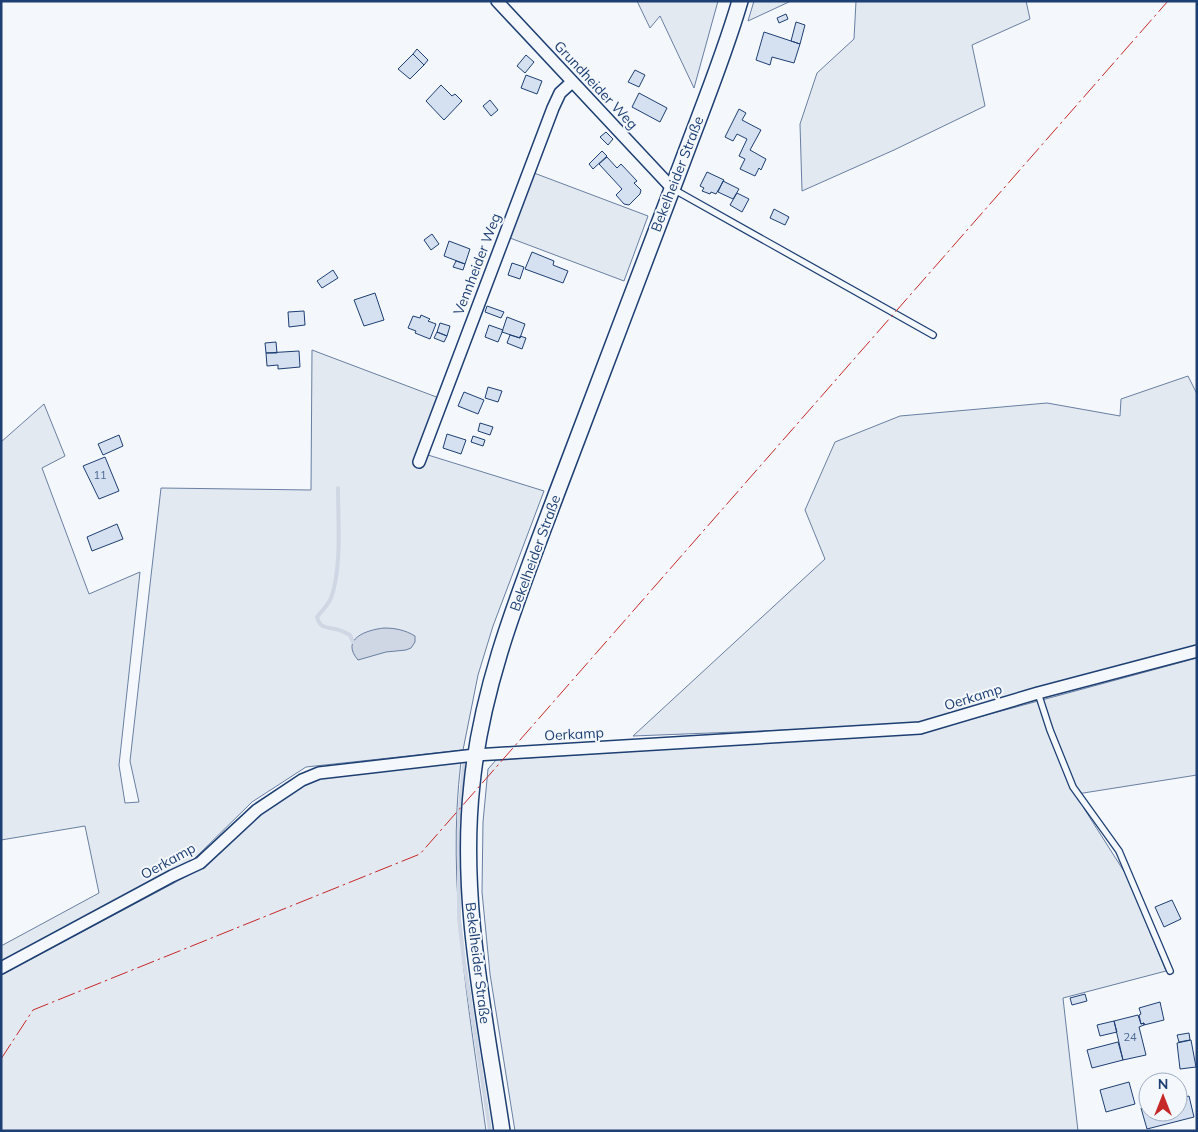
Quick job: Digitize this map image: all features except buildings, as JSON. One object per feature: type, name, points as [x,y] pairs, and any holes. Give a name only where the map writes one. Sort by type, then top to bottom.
[{"type":"street","name":"Grundheider Weg","points":[[497,1],[672,188]]},
{"type":"street","name":"Bekelheider Straße","points":[[502,1131],[473,932],[470,895],[469,820],[476,754],[492,677],[507,627],[672,188],[740,1]]},
{"type":"street","name":"Vennheider Weg","points":[[419,462],[553,108],[560,92],[572,82]]},
{"type":"street","name":"Oerkamp","points":[[1,968],[200,863],[257,810],[302,780],[319,773],[476,754],[920,728],[1038,693],[1197,651]]},
{"type":"lane","points":[[672,188],[933,335]]},
{"type":"lane","points":[[1038,693],[1050,730],[1073,787],[1119,851],[1170,971]]},
{"type":"shaded area","points":[[637,1],[718,1],[694,88],[660,16],[650,28]]},
{"type":"shaded area","points":[[754,1],[791,1],[748,21]]},
{"type":"shaded area","points":[[856,1],[1026,1],[1030,19],[972,45],[985,106],[894,150],[802,191],[800,124],[817,73],[854,39]]},
{"type":"shaded area","points":[[534,173],[648,216],[624,281],[510,238]]},
{"type":"shaded area","points":[[312,350],[447,401],[428,455],[544,491],[493,626],[478,675],[463,750],[306,767],[252,802],[194,859],[1,963],[1,946],[99,893],[85,826],[1,840],[1,442],[44,404],[65,456],[42,468],[89,594],[140,572],[119,765],[125,803],[139,802],[130,761],[161,488],[311,490]]},
{"type":"shaded area","points":[[1188,376],[1197,394],[1197,645],[920,722],[813,729],[633,736],[825,559],[805,510],[835,442],[900,416],[1047,403],[1120,416],[1121,399]]},
{"type":"shaded area","points":[[384,628],[407,632],[415,636],[415,642],[411,648],[406,650],[386,652],[358,660],[353,653],[352,646],[354,641],[363,633]]},
{"type":"shaded area","points":[[1197,658],[1197,775],[1077,794],[1127,876],[1166,971],[1063,998],[1078,1131],[515,1131],[490,974],[482,892],[483,822],[488,769],[496,760],[920,733]]},
{"type":"shaded area","points":[[461,761],[456,854],[458,900],[467,992],[486,1131],[1,1131],[1,975],[204,867],[259,815],[305,784],[320,777]]},
{"type":"waterway","points":[[338,488],[339,544],[337,573],[331,598],[327,606],[317,617],[321,625],[350,635],[353,642]]},
{"type":"waterway","points":[[464,765],[459,818],[459,918],[490,1131]]},
{"type":"power","points":[[1,1059],[33,1010],[420,854],[1168,1]]}]
